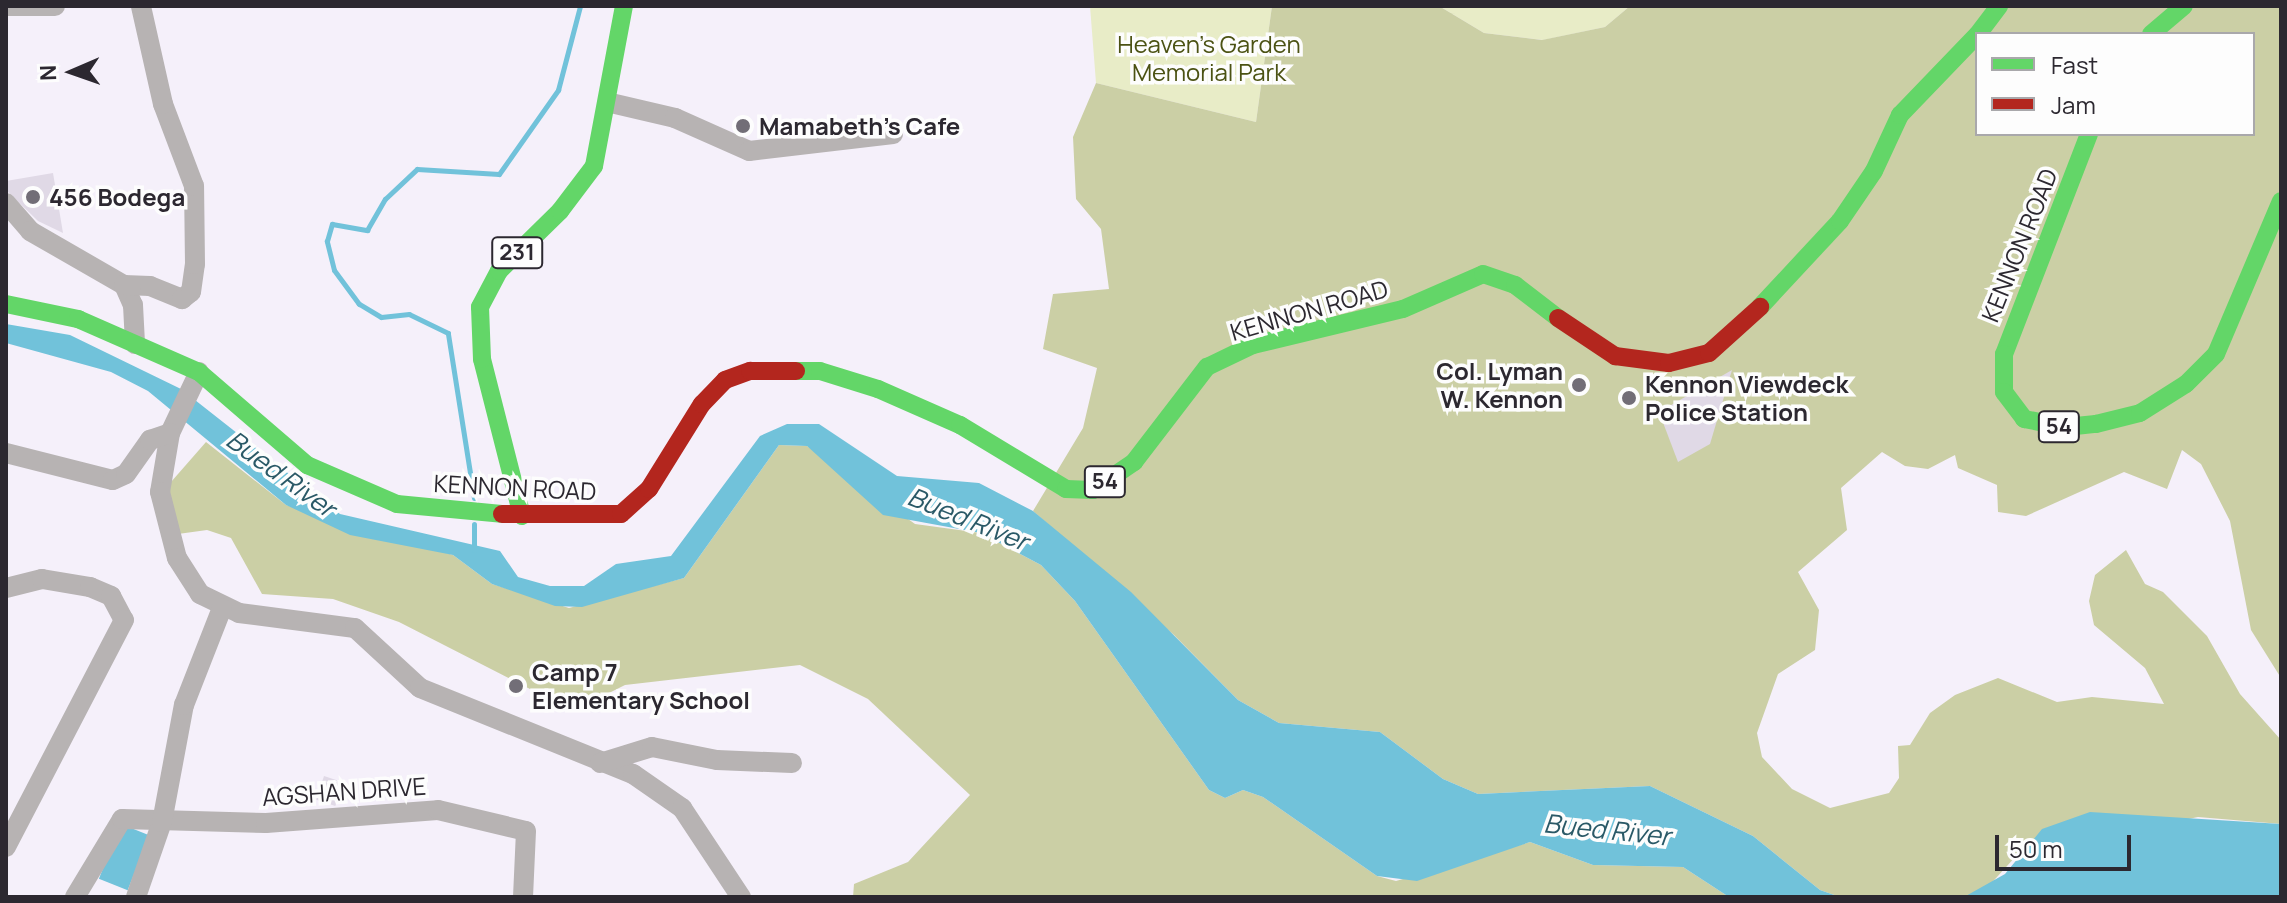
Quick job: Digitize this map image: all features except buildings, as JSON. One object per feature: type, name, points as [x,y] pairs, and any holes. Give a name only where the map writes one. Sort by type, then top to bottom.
[{"type":"main road","name":"231","points":[[522,516],[482,359],[480,307],[499,271],[581,188],[594,166],[611,103],[624,6]]},
{"type":"main road","name":"KENNON ROAD","points":[[1980,32],[1999,6]]},
{"type":"main road","points":[[2153,32],[2184,6]]},
{"type":"main road","name":"KENNON ROAD","points":[[6,304],[78,319],[135,344],[196,379],[307,465],[397,504],[522,516],[621,514],[649,489],[702,404],[725,380],[750,371],[820,371],[878,389],[960,425],[1066,489],[1093,490],[1134,462],[1207,367],[1253,345],[1403,309],[1483,274],[1515,285],[1599,350],[1643,360],[1691,360],[1732,337],[1840,221],[1874,171],[1900,115],[1975,38]]},
{"type":"main road","name":"KENNON ROAD","points":[[2088,136],[2004,354],[2004,392],[2024,419],[2066,427],[2112,420],[2156,405],[2186,384],[2216,354],[2281,201]]},
{"type":"street","points":[[6,6],[55,6]]},
{"type":"street","points":[[6,203],[30,231],[124,285],[150,286],[182,299],[191,292],[195,264],[194,186],[163,104],[141,6]]},
{"type":"street","points":[[611,103],[675,118],[749,151],[893,134]]},
{"type":"street","points":[[124,285],[133,305],[135,344]]},
{"type":"street","points":[[196,379],[174,427],[161,507],[188,580],[222,608],[355,628],[420,688],[633,774],[682,808],[741,897]]},
{"type":"street","points":[[6,453],[113,480],[126,474],[150,440],[174,427]]},
{"type":"street","points":[[6,588],[42,579],[90,587],[111,596],[124,620],[6,847]]},
{"type":"street","points":[[136,897],[162,822],[184,705],[222,608]]},
{"type":"street","points":[[600,763],[652,747],[717,760],[792,763]]},
{"type":"street","name":"AGSHAN DRIVE","points":[[75,897],[117,822],[266,823],[438,810],[526,831],[523,897]]},
{"type":"green space","name":"Heaven's Garden Memorial Park","points":[[1090,6],[1272,6],[1256,122],[1096,83]]},
{"type":"green space","points":[[1272,6],[1439,6],[1484,33],[1542,40],[1605,27],[1630,6],[2281,6],[2281,678],[2251,630],[2230,521],[2201,464],[2182,450],[2167,489],[2124,472],[2026,516],[1998,512],[1997,485],[1958,468],[1955,455],[1928,469],[1905,466],[1882,452],[1841,488],[1847,530],[1798,572],[1819,610],[1815,650],[1778,674],[1757,733],[1762,757],[1792,789],[1830,808],[1889,793],[1899,778],[1898,746],[1910,745],[1930,713],[1955,695],[1998,678],[2057,702],[2092,697],[2164,704],[2145,668],[2094,625],[2089,601],[2095,575],[2126,550],[2145,584],[2163,592],[2207,636],[2240,694],[2281,740],[2281,824],[2198,817],[2017,855],[1987,888],[1964,897],[1840,897],[1820,890],[1753,836],[1650,786],[1478,794],[1443,779],[1380,732],[1279,723],[1238,700],[1174,635],[1033,511],[1083,428],[1097,368],[1043,349],[1053,294],[1109,289],[1101,229],[1076,199],[1073,137],[1096,83],[1256,122]]},
{"type":"green space","points":[[1439,6],[1630,6],[1605,27],[1543,40],[1484,33]]},
{"type":"green space","points":[[206,442],[286,505],[453,555],[492,584],[569,608],[684,578],[779,445],[807,446],[915,524],[981,533],[1041,565],[1075,601],[1209,790],[1225,798],[1243,790],[1263,797],[1377,876],[1396,881],[1530,842],[1593,865],[1683,867],[1729,897],[853,897],[854,884],[908,862],[970,795],[868,699],[800,665],[625,685],[573,711],[399,622],[333,599],[262,594],[231,538],[207,530],[178,534],[168,500],[171,482]]},
{"type":"water","name":"Bued River","points":[[6,324],[70,335],[181,389],[340,514],[500,551],[518,577],[550,586],[584,586],[616,564],[671,556],[760,436],[787,424],[819,424],[897,476],[979,483],[1033,511],[1131,592],[1238,700],[1279,723],[1380,732],[1443,779],[1478,794],[1650,786],[1753,836],[1820,890],[1840,897],[1729,897],[1683,867],[1593,865],[1530,842],[1417,881],[1377,876],[1263,797],[1243,790],[1225,798],[1209,790],[1075,601],[1041,565],[981,533],[883,515],[807,446],[779,445],[684,578],[582,607],[555,606],[492,584],[453,555],[350,535],[286,505],[148,391],[111,372],[6,343]]},
{"type":"water","points":[[2090,812],[2281,824],[2281,897],[1964,897],[2005,874],[2042,829]]},
{"type":"water","points":[[121,824],[150,836],[128,890],[99,879]]},
{"type":"waterway","points":[[474,498],[448,333],[409,314],[381,317],[359,304],[334,270],[327,241],[332,224],[367,230],[385,199],[417,169],[499,174],[558,90],[580,6]]},
{"type":"waterway","points":[[474,524],[474,550]]},
{"type":"traffic: fast","points":[[522,516],[482,359],[480,307],[499,271],[560,211],[594,166],[624,6]]},
{"type":"traffic: fast","points":[[1980,32],[1999,6]]},
{"type":"traffic: fast","points":[[2153,32],[2184,6]]},
{"type":"traffic: fast","points":[[1760,307],[1840,221],[1874,171],[1900,115],[1975,37]]},
{"type":"traffic: fast","points":[[2088,136],[2004,354],[2004,392],[2024,419],[2066,427],[2096,424],[2140,413],[2186,384],[2216,354],[2281,201]]},
{"type":"traffic: fast","points":[[796,371],[820,371],[878,389],[960,425],[1066,489],[1093,490],[1134,462],[1207,367],[1253,345],[1403,309],[1483,274],[1515,285],[1558,318]]},
{"type":"traffic: fast","points":[[6,304],[78,319],[199,372],[307,465],[397,504],[502,514]]},
{"type":"traffic: jam","points":[[1558,318],[1615,356],[1669,363],[1709,353],[1760,307]]},
{"type":"traffic: jam","points":[[502,514],[621,514],[649,489],[702,404],[725,380],[750,371],[796,371]]},
{"type":"place","name":"Mamabeth's Cafe","points":[[743,126]]},
{"type":"place","name":"456 Bodega","points":[[33,197]]},
{"type":"place","name":"Col. Lyman W. Kennon","points":[[1579,385]]},
{"type":"place","name":"Kennon Viewdeck Police Station","points":[[1629,398]]},
{"type":"place","name":"Camp 7 Elementary School","points":[[516,686]]}]
